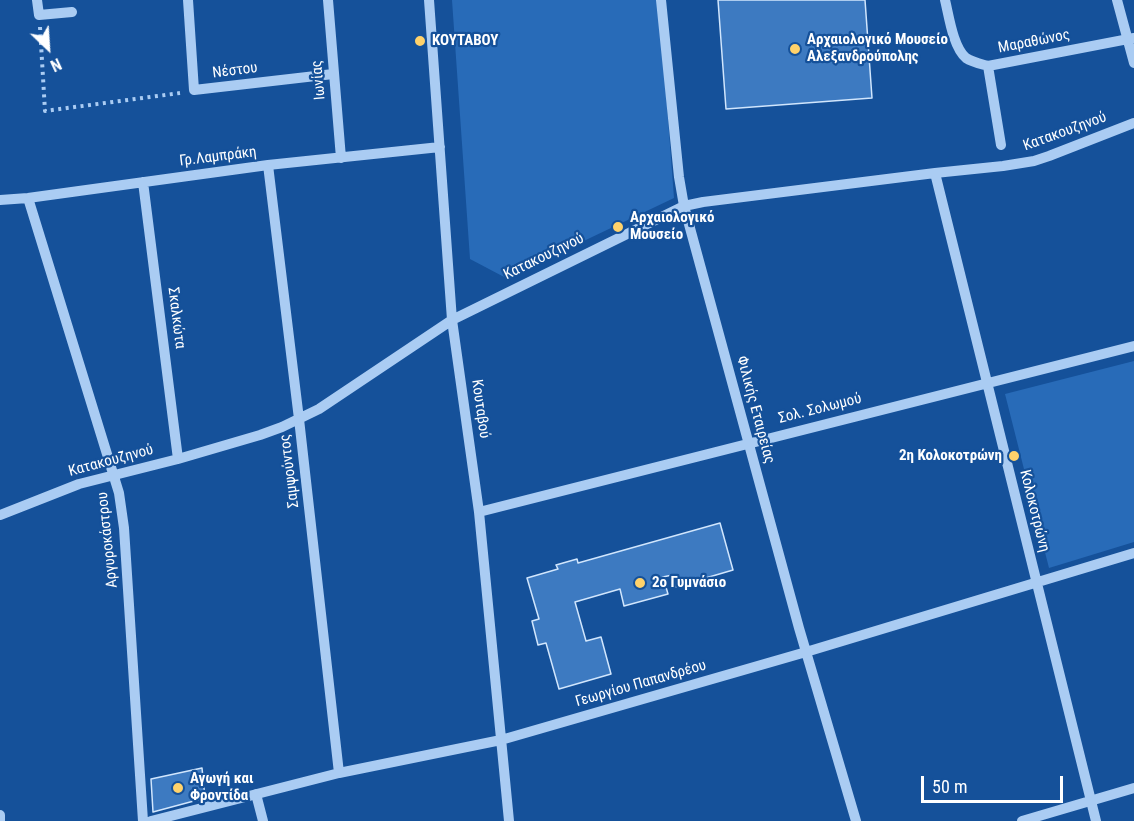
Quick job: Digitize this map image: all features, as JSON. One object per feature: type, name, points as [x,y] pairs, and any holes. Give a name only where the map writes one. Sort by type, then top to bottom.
[{"type":"street","points":[[37,0],[39,15],[72,12]]},
{"type":"street","name":"Νέστου","points":[[188,0],[194,90],[333,74]]},
{"type":"street","name":"Ιωνίας","points":[[328,0],[341,158]]},
{"type":"street","name":"Κουταβού","points":[[429,0],[452,320],[479,512],[509,821]]},
{"type":"street","name":"Φιλικής Εταιρείας","points":[[661,0],[684,206],[806,652],[856,821]]},
{"type":"street","name":"Μαραθώνος","points":[[947,0],[959,50],[967,58],[988,66],[1131,39]]},
{"type":"street","points":[[1117,0],[1131,39],[1134,63]]},
{"type":"street","points":[[988,66],[1001,146]]},
{"type":"street","name":"Κατακουζηνού","points":[[0,515],[69,487],[260,435],[299,419],[319,409],[452,320],[684,206],[1034,161],[1134,123]]},
{"type":"street","name":"Γρ.Λαμπράκη","points":[[0,200],[268,165],[440,147]]},
{"type":"street","name":"Σαμψούντος","points":[[268,165],[339,773]]},
{"type":"street","name":"Κολοκοτρώνη","points":[[935,173],[1096,821]]},
{"type":"street","name":"Σκαλκώτα","points":[[143,182],[178,459]]},
{"type":"street","name":"Αργυροκάστρου","points":[[28,198],[119,493],[124,528],[143,821]]},
{"type":"street","name":"Σολ. Σολωμού","points":[[479,512],[1134,345]]},
{"type":"street","name":"Γεωργίου Παπανδρέου","points":[[151,821],[339,773],[501,740],[806,652],[1134,553]]},
{"type":"street","points":[[1022,821],[1134,788]]},
{"type":"street","points":[[256,794],[263,821]]},
{"type":"street","points":[[0,815],[0,821]]},
{"type":"path","points":[[39,15],[45,111],[194,90]]},
{"type":"shaded area","points":[[452,0],[659,0],[674,198],[506,278],[470,259]]},
{"type":"shaded area","points":[[1134,361],[1134,542],[1049,568],[1005,394]]},
{"type":"building","name":"Αρχαιολογικό Μουσείο Αλεξανδρούπολης","points":[[718,0],[865,0],[872,98],[726,109]]},
{"type":"building","points":[[720,523],[733,570],[675,587],[672,575],[663,577],[668,594],[624,606],[620,589],[575,602],[586,641],[601,637],[611,674],[559,689],[546,643],[538,645],[532,621],[539,619],[527,578],[558,569],[556,565],[577,559],[578,563]]},
{"type":"building","name":"Αγωγή και Φροντίδα","points":[[202,768],[205,798],[153,812],[151,779]]},
{"type":"place","name":"ΚΟΥΤΑΒΟΥ","points":[[420,41]]},
{"type":"place","name":"Αρχαιολογικό Μουσείο Αλεξανδρούπολης","points":[[795,49]]},
{"type":"place","name":"Αρχαιολογικό Μουσείο","points":[[618,227]]},
{"type":"place","name":"2η Κολοκοτρώνη","points":[[1014,456]]},
{"type":"place","name":"2ο Γυμνάσιο","points":[[640,583]]},
{"type":"place","name":"Αγωγή και Φροντίδα","points":[[178,788]]}]
